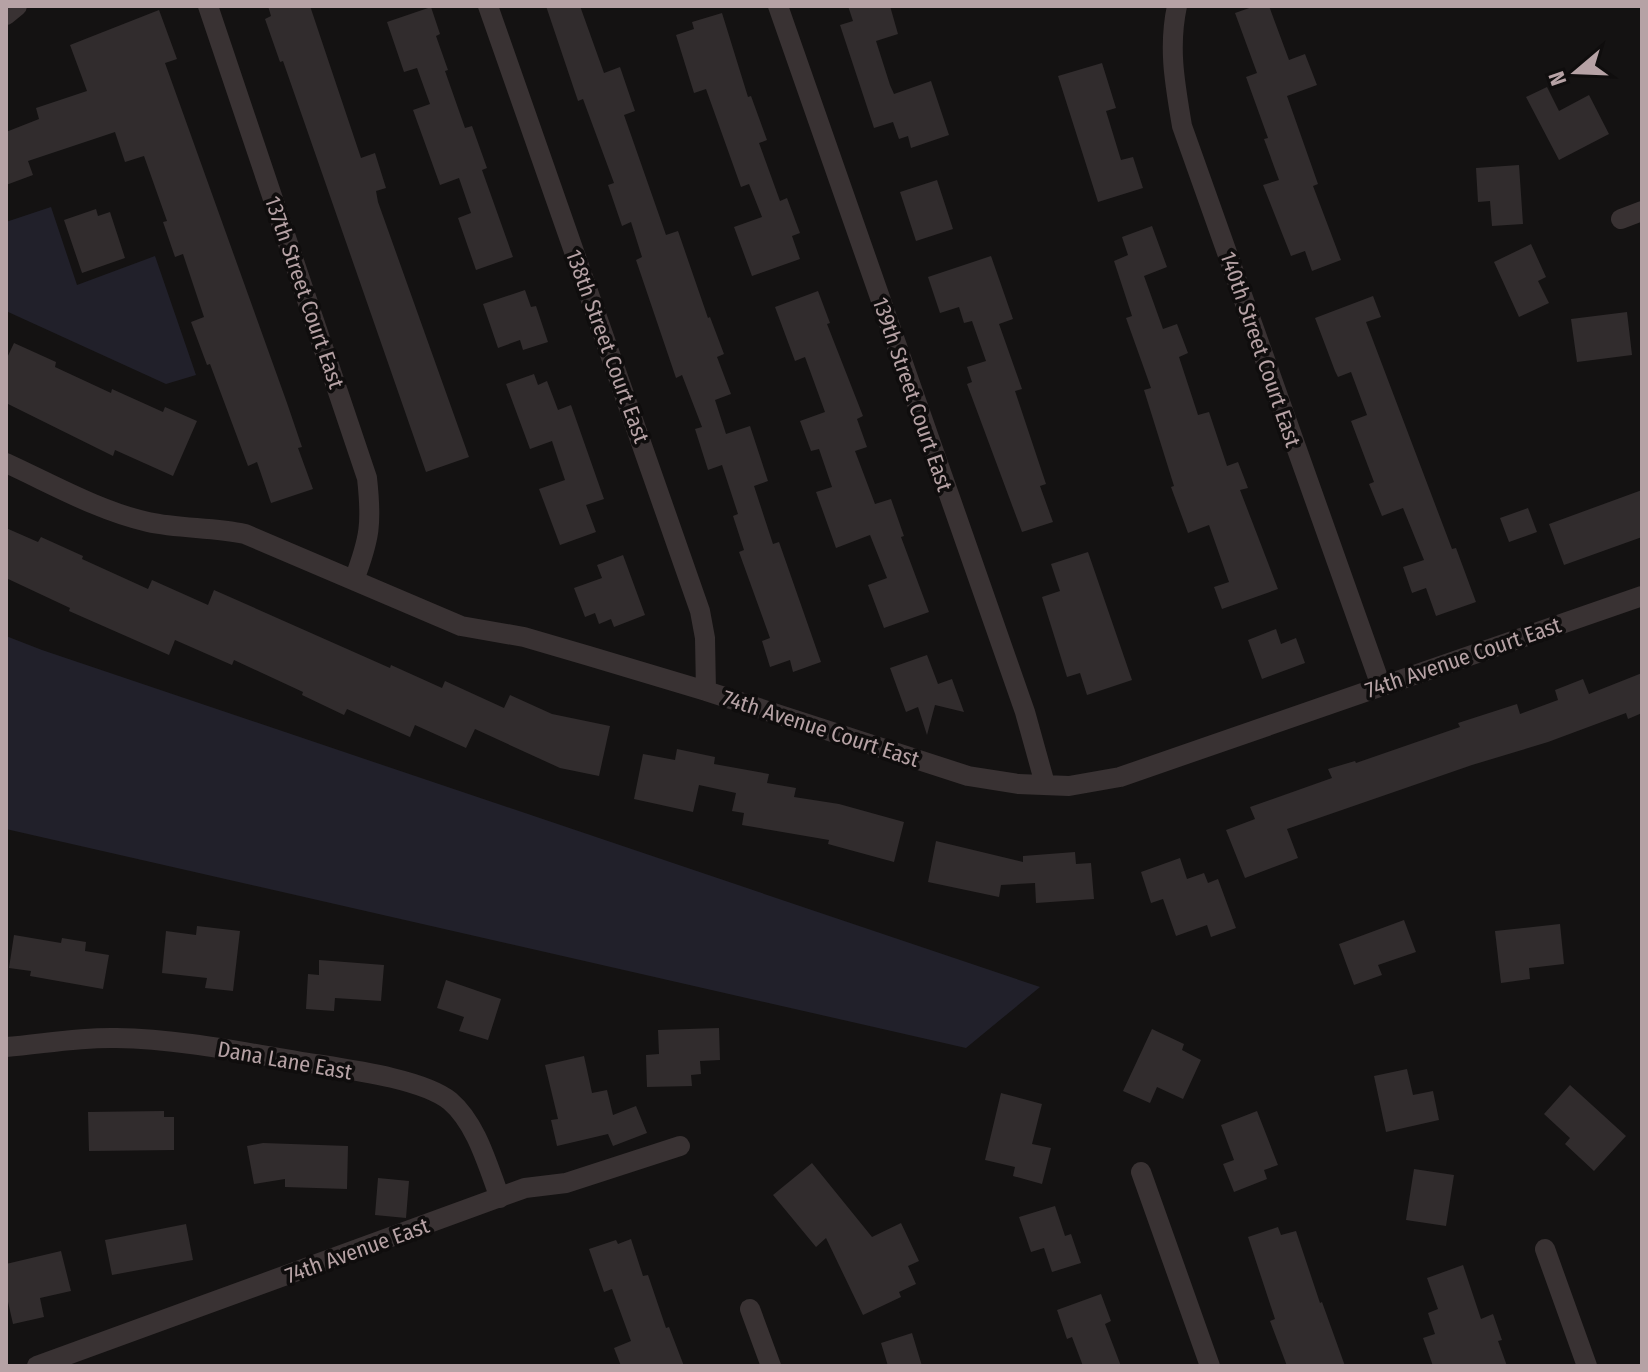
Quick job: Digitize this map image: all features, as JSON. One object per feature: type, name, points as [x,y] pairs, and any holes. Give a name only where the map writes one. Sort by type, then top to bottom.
[{"type":"street","points":[[6,15],[17,6]]},
{"type":"street","name":"137th Street Court East","points":[[208,6],[367,478],[371,526],[368,544],[354,580]]},
{"type":"street","name":"138th Street Court East","points":[[488,6],[700,611],[705,638],[706,691]]},
{"type":"street","name":"139th Street Court East","points":[[778,6],[1025,712],[1045,784]]},
{"type":"street","name":"140th Street Court East","points":[[1177,6],[1171,37],[1172,70],[1182,126],[1381,686]]},
{"type":"street","points":[[1621,219],[1642,211]]},
{"type":"street","name":"74th Avenue Court East","points":[[6,463],[115,512],[148,522],[217,528],[245,534],[461,626],[524,637],[706,691],[968,776],[1018,784],[1069,786],[1120,777],[1642,596]]},
{"type":"street","name":"Dana Lane East","points":[[6,1047],[73,1038],[168,1040],[406,1082],[435,1091],[462,1114],[485,1157],[500,1198]]},
{"type":"street","name":"74th Avenue East","points":[[37,1366],[525,1188],[566,1183],[680,1146]]},
{"type":"street","points":[[1141,1172],[1210,1366]]},
{"type":"street","points":[[1545,1249],[1587,1366]]},
{"type":"street","points":[[750,1309],[771,1366]]},
{"type":"shaded area","points":[[51,207],[77,285],[155,256],[196,375],[166,384],[6,311],[6,222]]},
{"type":"shaded area","points":[[6,636],[1040,987],[966,1048],[6,829]]},
{"type":"building","points":[[268,6],[310,6],[361,158],[375,153],[386,188],[376,191],[378,202],[469,457],[426,472],[283,61],[280,62],[265,19],[271,16]]},
{"type":"building","points":[[546,6],[580,6],[604,73],[620,67],[635,111],[624,115],[666,235],[678,231],[724,354],[717,357],[731,394],[715,400],[726,434],[750,426],[768,481],[754,486],[773,544],[779,542],[821,662],[793,672],[790,660],[770,667],[762,641],[770,638],[739,552],[744,550],[733,516],[738,514],[722,465],[708,470],[695,429],[702,427],[682,375],[676,378],[636,260],[642,257],[631,222],[622,226],[608,185],[614,183],[583,99],[578,101]]},
{"type":"building","points":[[848,6],[890,6],[898,34],[876,41],[894,94],[931,81],[949,135],[911,148],[908,136],[899,139],[893,122],[874,128],[840,25],[853,21]]},
{"type":"building","points":[[1255,6],[1269,6],[1289,60],[1305,54],[1317,85],[1287,96],[1318,184],[1313,186],[1341,260],[1312,271],[1305,251],[1291,256],[1263,185],[1279,180],[1246,77],[1257,73],[1235,13]]},
{"type":"building","points":[[431,7],[440,34],[436,36],[448,70],[445,71],[465,128],[472,126],[487,168],[482,170],[513,257],[476,270],[458,218],[471,213],[459,178],[440,185],[413,110],[430,104],[417,68],[404,72],[387,22]]},
{"type":"building","points":[[159,10],[177,59],[165,63],[287,403],[302,447],[298,448],[313,489],[271,503],[257,462],[248,466],[191,322],[204,317],[183,254],[175,257],[163,222],[167,221],[144,156],[125,162],[115,132],[28,161],[33,175],[6,185],[6,132],[39,119],[36,108],[87,91],[70,45]]},
{"type":"building","points":[[722,13],[748,97],[751,96],[767,140],[759,143],[780,201],[787,198],[800,233],[792,236],[800,259],[752,276],[734,227],[762,217],[749,184],[741,187],[706,89],[694,93],[676,35],[694,29],[692,22]]},
{"type":"building","points":[[1102,63],[1116,108],[1106,111],[1121,160],[1133,157],[1143,188],[1098,202],[1058,76]]},
{"type":"building","points":[[1547,87],[1559,111],[1589,95],[1609,134],[1559,160],[1526,97]]},
{"type":"building","points":[[1519,165],[1523,224],[1492,226],[1490,201],[1478,202],[1476,168]]},
{"type":"building","points":[[937,180],[953,229],[916,241],[900,192]]},
{"type":"building","points":[[96,209],[98,216],[110,212],[125,258],[82,273],[64,220]]},
{"type":"building","points":[[1152,226],[1167,267],[1144,276],[1163,329],[1177,324],[1188,353],[1179,357],[1198,415],[1209,412],[1227,466],[1238,462],[1248,488],[1240,490],[1278,589],[1222,609],[1214,587],[1229,582],[1209,525],[1188,533],[1171,487],[1174,486],[1144,390],[1151,388],[1126,318],[1132,316],[1114,261],[1128,255],[1122,237]]},
{"type":"building","points":[[1531,244],[1546,277],[1538,281],[1549,303],[1519,317],[1494,262]]},
{"type":"building","points":[[991,256],[1013,319],[999,324],[1022,389],[1015,391],[1046,484],[1040,486],[1053,522],[1022,532],[967,384],[972,382],[967,367],[986,361],[972,321],[964,323],[959,307],[940,313],[928,277]]},
{"type":"building","points":[[525,290],[531,307],[536,306],[548,342],[523,350],[520,340],[498,348],[483,304]]},
{"type":"building","points":[[818,291],[830,323],[827,324],[863,416],[857,419],[867,447],[855,451],[875,504],[891,499],[904,536],[901,537],[929,612],[884,628],[868,585],[887,578],[870,535],[836,548],[816,492],[832,487],[819,449],[811,451],[800,421],[825,412],[805,357],[795,361],[775,307]]},
{"type":"building","points":[[1373,296],[1381,317],[1366,322],[1452,549],[1456,548],[1476,602],[1436,616],[1426,588],[1412,593],[1403,567],[1424,560],[1403,508],[1382,516],[1369,484],[1374,482],[1351,421],[1367,415],[1351,372],[1338,377],[1315,318]]},
{"type":"building","points":[[1627,312],[1632,355],[1577,362],[1571,319]]},
{"type":"building","points":[[14,343],[56,362],[55,367],[111,393],[112,389],[163,412],[165,407],[197,421],[173,476],[115,450],[113,456],[6,403],[6,360]]},
{"type":"building","points":[[534,374],[538,385],[547,381],[558,410],[571,405],[604,499],[586,505],[596,532],[560,545],[539,489],[565,480],[552,441],[530,449],[506,384]]},
{"type":"building","points":[[1642,490],[1642,537],[1564,565],[1549,524]]},
{"type":"building","points":[[1528,508],[1537,532],[1509,542],[1500,518]]},
{"type":"building","points":[[6,528],[38,542],[41,537],[148,589],[152,580],[208,605],[214,590],[442,688],[445,681],[504,708],[510,695],[552,714],[610,726],[599,776],[560,768],[475,729],[466,748],[415,725],[410,737],[347,709],[344,715],[234,660],[232,665],[175,640],[169,655],[69,611],[70,608],[6,578]]},
{"type":"building","points":[[1088,552],[1132,680],[1087,695],[1080,673],[1067,677],[1042,597],[1060,591],[1051,564]]},
{"type":"building","points":[[623,555],[645,615],[614,627],[611,619],[599,624],[595,613],[585,617],[574,588],[602,578],[597,565]]},
{"type":"building","points":[[1276,629],[1281,644],[1296,638],[1305,663],[1262,679],[1248,640]]},
{"type":"building","points":[[927,655],[938,684],[952,679],[964,712],[935,705],[927,735],[918,707],[906,712],[890,668]]},
{"type":"building","points":[[1642,673],[1642,713],[1628,719],[1626,713],[1287,829],[1298,858],[1245,878],[1226,830],[1255,819],[1250,807],[1332,778],[1328,769],[1356,763],[1460,727],[1458,723],[1517,704],[1520,714],[1558,700],[1555,690],[1583,679],[1589,694]]},
{"type":"building","points":[[677,749],[715,757],[714,764],[769,774],[767,783],[796,788],[794,797],[839,804],[904,822],[894,862],[828,844],[829,840],[742,825],[744,813],[732,811],[736,793],[699,785],[693,812],[634,799],[643,754],[675,760]]},
{"type":"building","points":[[936,841],[1023,862],[1023,856],[1075,852],[1076,864],[1091,863],[1094,899],[1036,903],[1035,883],[1001,885],[999,897],[928,882]]},
{"type":"building","points":[[1180,858],[1187,879],[1204,873],[1208,883],[1218,879],[1236,928],[1211,937],[1207,925],[1176,936],[1163,899],[1151,903],[1141,872]]},
{"type":"building","points":[[1404,920],[1416,952],[1378,965],[1382,975],[1354,985],[1339,944]]},
{"type":"building","points":[[1560,924],[1564,964],[1529,968],[1530,979],[1501,983],[1495,931]]},
{"type":"building","points":[[197,926],[240,931],[233,991],[205,988],[207,978],[162,973],[166,931],[196,935]]},
{"type":"building","points":[[14,935],[61,943],[62,938],[86,942],[85,951],[109,955],[103,989],[30,976],[31,971],[9,968]]},
{"type":"building","points":[[319,960],[384,965],[381,1001],[335,998],[334,1011],[306,1009],[308,974],[319,975]]},
{"type":"building","points":[[446,980],[501,999],[488,1040],[459,1031],[464,1017],[437,1008]]},
{"type":"building","points":[[719,1028],[720,1060],[700,1061],[701,1074],[691,1075],[692,1086],[647,1087],[646,1055],[659,1054],[658,1030]]},
{"type":"building","points":[[1152,1029],[1184,1044],[1182,1050],[1201,1060],[1183,1099],[1157,1087],[1150,1103],[1123,1091]]},
{"type":"building","points":[[584,1056],[592,1093],[607,1090],[613,1115],[636,1106],[647,1133],[613,1146],[608,1134],[557,1146],[551,1120],[558,1119],[545,1065]]},
{"type":"building","points":[[1407,1069],[1413,1095],[1433,1091],[1439,1120],[1386,1132],[1374,1076]]},
{"type":"building","points":[[1570,1085],[1626,1136],[1594,1171],[1565,1144],[1570,1138],[1544,1114]]},
{"type":"building","points":[[1001,1093],[1042,1104],[1032,1144],[1051,1148],[1042,1184],[1013,1176],[1015,1167],[985,1160]]},
{"type":"building","points":[[164,1111],[164,1117],[174,1117],[174,1150],[89,1151],[88,1112]]},
{"type":"building","points":[[1257,1111],[1278,1165],[1264,1170],[1267,1179],[1234,1192],[1223,1164],[1234,1160],[1221,1125]]},
{"type":"building","points":[[263,1143],[348,1146],[347,1189],[285,1187],[285,1179],[254,1184],[247,1146]]},
{"type":"building","points":[[812,1163],[872,1237],[901,1223],[919,1261],[908,1266],[916,1284],[899,1292],[901,1297],[863,1315],[826,1238],[816,1247],[773,1195]]},
{"type":"building","points":[[1414,1169],[1454,1175],[1446,1226],[1406,1220]]},
{"type":"building","points":[[378,1178],[409,1181],[406,1218],[375,1215]]},
{"type":"building","points":[[1055,1206],[1065,1236],[1071,1234],[1081,1263],[1052,1272],[1044,1248],[1031,1252],[1019,1217]]},
{"type":"building","points":[[186,1224],[193,1260],[112,1275],[105,1240]]},
{"type":"building","points":[[1278,1227],[1281,1235],[1296,1231],[1345,1366],[1287,1366],[1270,1321],[1275,1319],[1248,1237]]},
{"type":"building","points":[[631,1239],[643,1276],[648,1275],[666,1328],[669,1327],[684,1366],[621,1366],[614,1348],[631,1341],[612,1289],[604,1292],[589,1249],[616,1240],[618,1244]]},
{"type":"building","points":[[61,1251],[71,1291],[40,1298],[44,1317],[13,1324],[6,1293],[6,1264]]},
{"type":"building","points":[[1463,1265],[1481,1319],[1493,1314],[1507,1366],[1433,1366],[1423,1338],[1435,1334],[1428,1313],[1438,1309],[1427,1278]]},
{"type":"building","points":[[1101,1294],[1111,1321],[1105,1324],[1121,1366],[1083,1366],[1072,1337],[1067,1339],[1057,1310]]},
{"type":"building","points":[[912,1333],[922,1366],[888,1366],[881,1343]]}]
